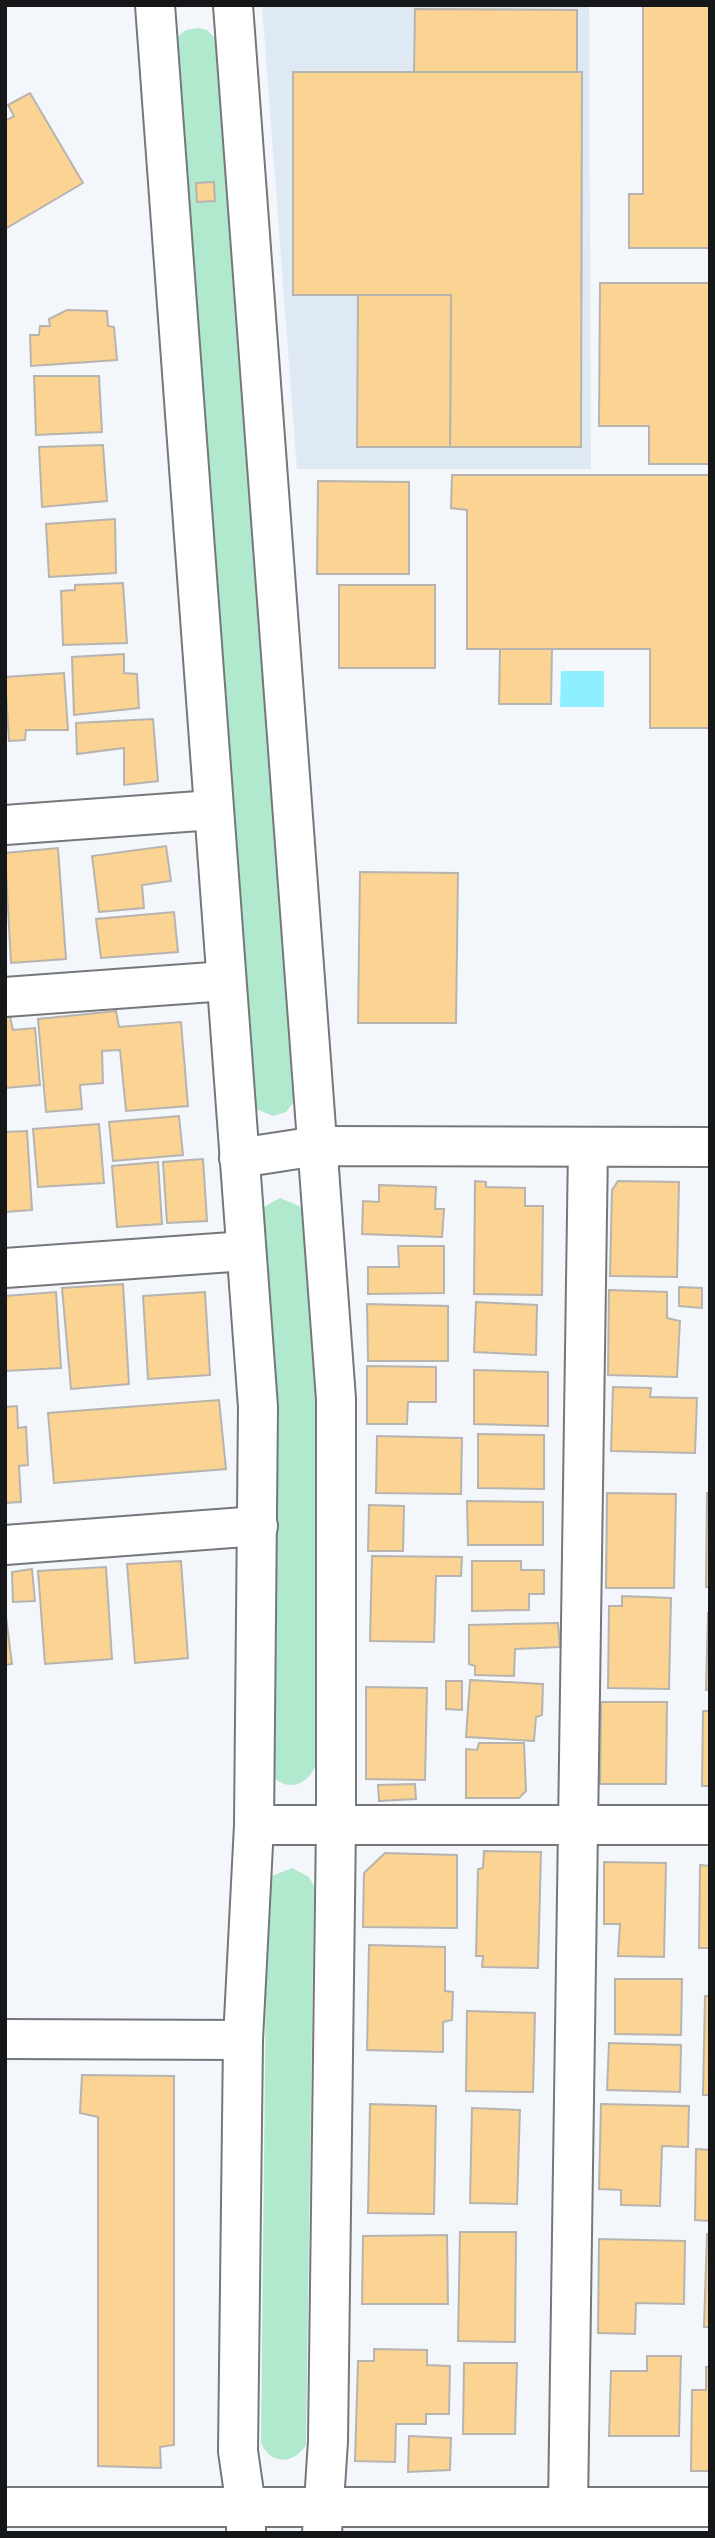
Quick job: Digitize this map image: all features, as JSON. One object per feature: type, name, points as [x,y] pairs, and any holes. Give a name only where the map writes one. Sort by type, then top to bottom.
[{"type":"street","points":[[155,5],[258,1407],[254,1825],[243,2040],[238,2451],[246,2520]]},
{"type":"street","points":[[233,5],[336,1399],[336,1824],[328,2441],[323,2520]]},
{"type":"street","points":[[5,825],[213,810]]},
{"type":"street","points":[[5,997],[226,981]]},
{"type":"street","points":[[239,1158],[317,1146],[710,1147]]},
{"type":"street","points":[[568,2507],[588,1147]]},
{"type":"street","points":[[5,1268],[246,1251]]},
{"type":"street","points":[[5,1545],[258,1526]]},
{"type":"street","points":[[254,1825],[710,1825]]},
{"type":"street","points":[[5,2039],[243,2040]]},
{"type":"street","points":[[5,2507],[246,2520],[323,2520],[568,2507],[710,2507]]},
{"type":"shaded area","points":[[262,5],[589,5],[591,469],[297,469]]},
{"type":"green space","points":[[186,30],[207,30],[218,41],[296,1099],[286,1112],[273,1116],[254,1108],[176,38]]},
{"type":"green space","points":[[280,1198],[299,1206],[305,1215],[319,1408],[315,1767],[306,1779],[296,1785],[284,1784],[271,1776],[259,1217],[264,1207]]},
{"type":"green space","points":[[292,1868],[309,1877],[314,1886],[306,2445],[295,2456],[282,2460],[270,2455],[261,2442],[267,1884],[272,1876]]},
{"type":"water","points":[[561,671],[604,671],[604,707],[560,707]]},
{"type":"building","points":[[643,5],[710,5],[710,248],[629,248],[629,194],[643,194]]},
{"type":"building","points":[[415,9],[577,10],[577,73],[414,73]]},
{"type":"building","points":[[293,72],[582,72],[581,447],[450,447],[451,295],[293,295]]},
{"type":"building","points":[[30,93],[83,183],[5,229],[5,121],[14,116],[8,105]]},
{"type":"building","points":[[214,182],[215,201],[197,202],[196,183]]},
{"type":"building","points":[[600,283],[710,283],[710,464],[649,464],[649,426],[599,426]]},
{"type":"building","points":[[358,295],[451,295],[450,447],[357,447]]},
{"type":"building","points":[[67,310],[107,311],[108,326],[114,327],[117,360],[31,366],[30,335],[39,335],[40,326],[50,326],[49,319]]},
{"type":"building","points":[[34,376],[99,376],[102,432],[36,435]]},
{"type":"building","points":[[103,445],[107,501],[42,507],[39,447]]},
{"type":"building","points":[[452,475],[710,475],[710,728],[650,728],[650,649],[467,649],[467,510],[451,508]]},
{"type":"building","points":[[318,481],[409,482],[409,574],[317,574]]},
{"type":"building","points":[[115,519],[116,573],[49,577],[46,524]]},
{"type":"building","points":[[123,583],[127,643],[63,645],[61,591],[75,590],[75,585]]},
{"type":"building","points":[[339,585],[435,585],[435,668],[339,668]]},
{"type":"building","points":[[500,649],[552,649],[551,704],[499,704]]},
{"type":"building","points":[[124,654],[124,673],[137,674],[139,708],[74,715],[72,657]]},
{"type":"building","points":[[64,673],[68,730],[26,730],[25,740],[9,741],[5,677]]},
{"type":"building","points":[[153,719],[158,781],[124,785],[124,748],[77,754],[76,723]]},
{"type":"building","points":[[166,846],[171,881],[142,885],[144,908],[99,912],[92,856]]},
{"type":"building","points":[[58,848],[66,959],[11,963],[5,853]]},
{"type":"building","points":[[360,872],[458,873],[456,1023],[358,1023]]},
{"type":"building","points":[[174,912],[178,952],[101,958],[96,919]]},
{"type":"building","points":[[116,1011],[119,1027],[181,1022],[188,1106],[126,1111],[120,1050],[102,1051],[103,1083],[80,1085],[82,1109],[46,1112],[38,1019]]},
{"type":"building","points":[[5,1017],[10,1017],[13,1030],[35,1028],[40,1085],[5,1088]]},
{"type":"building","points":[[179,1116],[183,1155],[113,1161],[109,1122]]},
{"type":"building","points":[[99,1124],[104,1183],[38,1187],[33,1129]]},
{"type":"building","points":[[27,1131],[32,1210],[5,1212],[5,1132]]},
{"type":"building","points":[[203,1159],[207,1221],[167,1223],[163,1162]]},
{"type":"building","points":[[158,1162],[162,1224],[117,1227],[112,1166]]},
{"type":"building","points":[[475,1181],[486,1182],[486,1187],[525,1188],[525,1206],[543,1206],[542,1295],[474,1294]]},
{"type":"building","points":[[618,1181],[679,1182],[677,1277],[610,1276],[612,1190]]},
{"type":"building","points":[[379,1185],[436,1187],[435,1209],[444,1209],[442,1237],[362,1234],[363,1201],[379,1202]]},
{"type":"building","points":[[398,1246],[444,1246],[444,1293],[368,1294],[368,1267],[399,1267]]},
{"type":"building","points":[[123,1284],[129,1384],[71,1389],[62,1288]]},
{"type":"building","points":[[679,1287],[702,1288],[702,1308],[679,1306]]},
{"type":"building","points":[[609,1290],[667,1292],[667,1318],[680,1321],[677,1377],[608,1375]]},
{"type":"building","points":[[56,1292],[61,1368],[5,1371],[5,1296]]},
{"type":"building","points":[[205,1292],[210,1375],[148,1379],[143,1296]]},
{"type":"building","points":[[476,1302],[537,1305],[536,1355],[474,1352]]},
{"type":"building","points":[[367,1304],[448,1306],[448,1361],[368,1361]]},
{"type":"building","points":[[367,1366],[436,1367],[436,1402],[408,1402],[407,1424],[367,1424]]},
{"type":"building","points":[[474,1370],[548,1372],[548,1426],[474,1424]]},
{"type":"building","points":[[613,1387],[651,1388],[650,1397],[697,1398],[695,1453],[611,1451]]},
{"type":"building","points":[[219,1400],[226,1469],[54,1483],[48,1413]]},
{"type":"building","points":[[17,1406],[18,1428],[26,1427],[28,1465],[19,1466],[21,1502],[5,1503],[5,1407]]},
{"type":"building","points":[[478,1434],[544,1435],[544,1489],[478,1488]]},
{"type":"building","points":[[377,1436],[462,1438],[461,1494],[376,1493]]},
{"type":"building","points":[[607,1493],[676,1494],[674,1588],[606,1588]]},
{"type":"building","points":[[707,1493],[710,1493],[710,1587],[706,1587]]},
{"type":"building","points":[[467,1501],[543,1502],[543,1545],[468,1545]]},
{"type":"building","points":[[369,1505],[404,1506],[403,1551],[368,1551]]},
{"type":"building","points":[[372,1556],[462,1557],[461,1576],[436,1576],[434,1642],[370,1641]]},
{"type":"building","points":[[181,1561],[188,1658],[135,1663],[127,1564]]},
{"type":"building","points":[[472,1561],[521,1561],[521,1570],[544,1570],[544,1594],[529,1594],[529,1610],[472,1611]]},
{"type":"building","points":[[106,1567],[112,1659],[45,1664],[38,1571]]},
{"type":"building","points":[[32,1569],[35,1601],[13,1602],[12,1572]]},
{"type":"building","points":[[622,1596],[671,1598],[669,1689],[608,1688],[609,1606],[622,1606]]},
{"type":"building","points":[[5,1609],[12,1664],[5,1665]]},
{"type":"building","points":[[708,1613],[710,1690],[706,1690]]},
{"type":"building","points":[[558,1623],[560,1647],[515,1649],[514,1676],[475,1675],[475,1666],[469,1664],[469,1625]]},
{"type":"building","points":[[470,1680],[543,1684],[542,1715],[536,1717],[534,1741],[466,1737]]},
{"type":"building","points":[[446,1681],[462,1681],[462,1710],[446,1709]]},
{"type":"building","points":[[366,1687],[427,1688],[425,1780],[366,1779]]},
{"type":"building","points":[[601,1702],[667,1702],[666,1784],[600,1784]]},
{"type":"building","points":[[703,1711],[710,1711],[710,1786],[702,1786]]},
{"type":"building","points":[[479,1743],[524,1743],[526,1791],[519,1798],[466,1798],[466,1749],[477,1750]]},
{"type":"building","points":[[415,1784],[416,1799],[379,1801],[378,1785]]},
{"type":"building","points":[[484,1851],[541,1852],[538,1968],[482,1967],[483,1956],[476,1956],[478,1869],[483,1868]]},
{"type":"building","points":[[385,1853],[457,1855],[457,1928],[363,1927],[364,1873]]},
{"type":"building","points":[[604,1862],[666,1863],[664,1957],[618,1956],[620,1924],[604,1924]]},
{"type":"building","points":[[700,1865],[710,1866],[710,1948],[699,1948]]},
{"type":"building","points":[[369,1945],[445,1947],[445,1991],[453,1992],[452,2020],[443,2022],[443,2052],[367,2050]]},
{"type":"building","points":[[615,1979],[682,1979],[681,2035],[615,2034]]},
{"type":"building","points":[[705,1996],[710,1996],[710,2095],[703,2095]]},
{"type":"building","points":[[467,2011],[535,2013],[533,2092],[466,2091]]},
{"type":"building","points":[[609,2043],[681,2045],[680,2092],[607,2090]]},
{"type":"building","points":[[82,2075],[174,2076],[174,2445],[160,2447],[161,2468],[98,2466],[98,2117],[80,2113]]},
{"type":"building","points":[[370,2104],[436,2106],[434,2214],[368,2213]]},
{"type":"building","points":[[601,2104],[689,2106],[688,2147],[662,2146],[660,2206],[621,2205],[621,2190],[599,2189]]},
{"type":"building","points":[[472,2108],[520,2110],[517,2204],[470,2203]]},
{"type":"building","points":[[696,2149],[710,2150],[710,2221],[695,2220]]},
{"type":"building","points":[[460,2232],[516,2232],[515,2342],[458,2341]]},
{"type":"building","points":[[707,2234],[710,2234],[710,2327],[704,2327]]},
{"type":"building","points":[[447,2235],[448,2304],[362,2304],[363,2236]]},
{"type":"building","points":[[599,2239],[685,2241],[684,2304],[636,2303],[635,2334],[598,2333]]},
{"type":"building","points":[[374,2349],[427,2350],[427,2365],[450,2366],[449,2414],[426,2414],[426,2424],[396,2424],[395,2462],[355,2461],[358,2361],[374,2361]]},
{"type":"building","points":[[647,2356],[681,2356],[679,2436],[609,2436],[611,2371],[647,2371]]},
{"type":"building","points":[[464,2363],[517,2363],[515,2434],[463,2434]]},
{"type":"building","points":[[706,2367],[710,2367],[710,2471],[691,2471],[692,2390],[706,2390]]},
{"type":"building","points":[[409,2436],[451,2438],[450,2470],[408,2472]]}]
